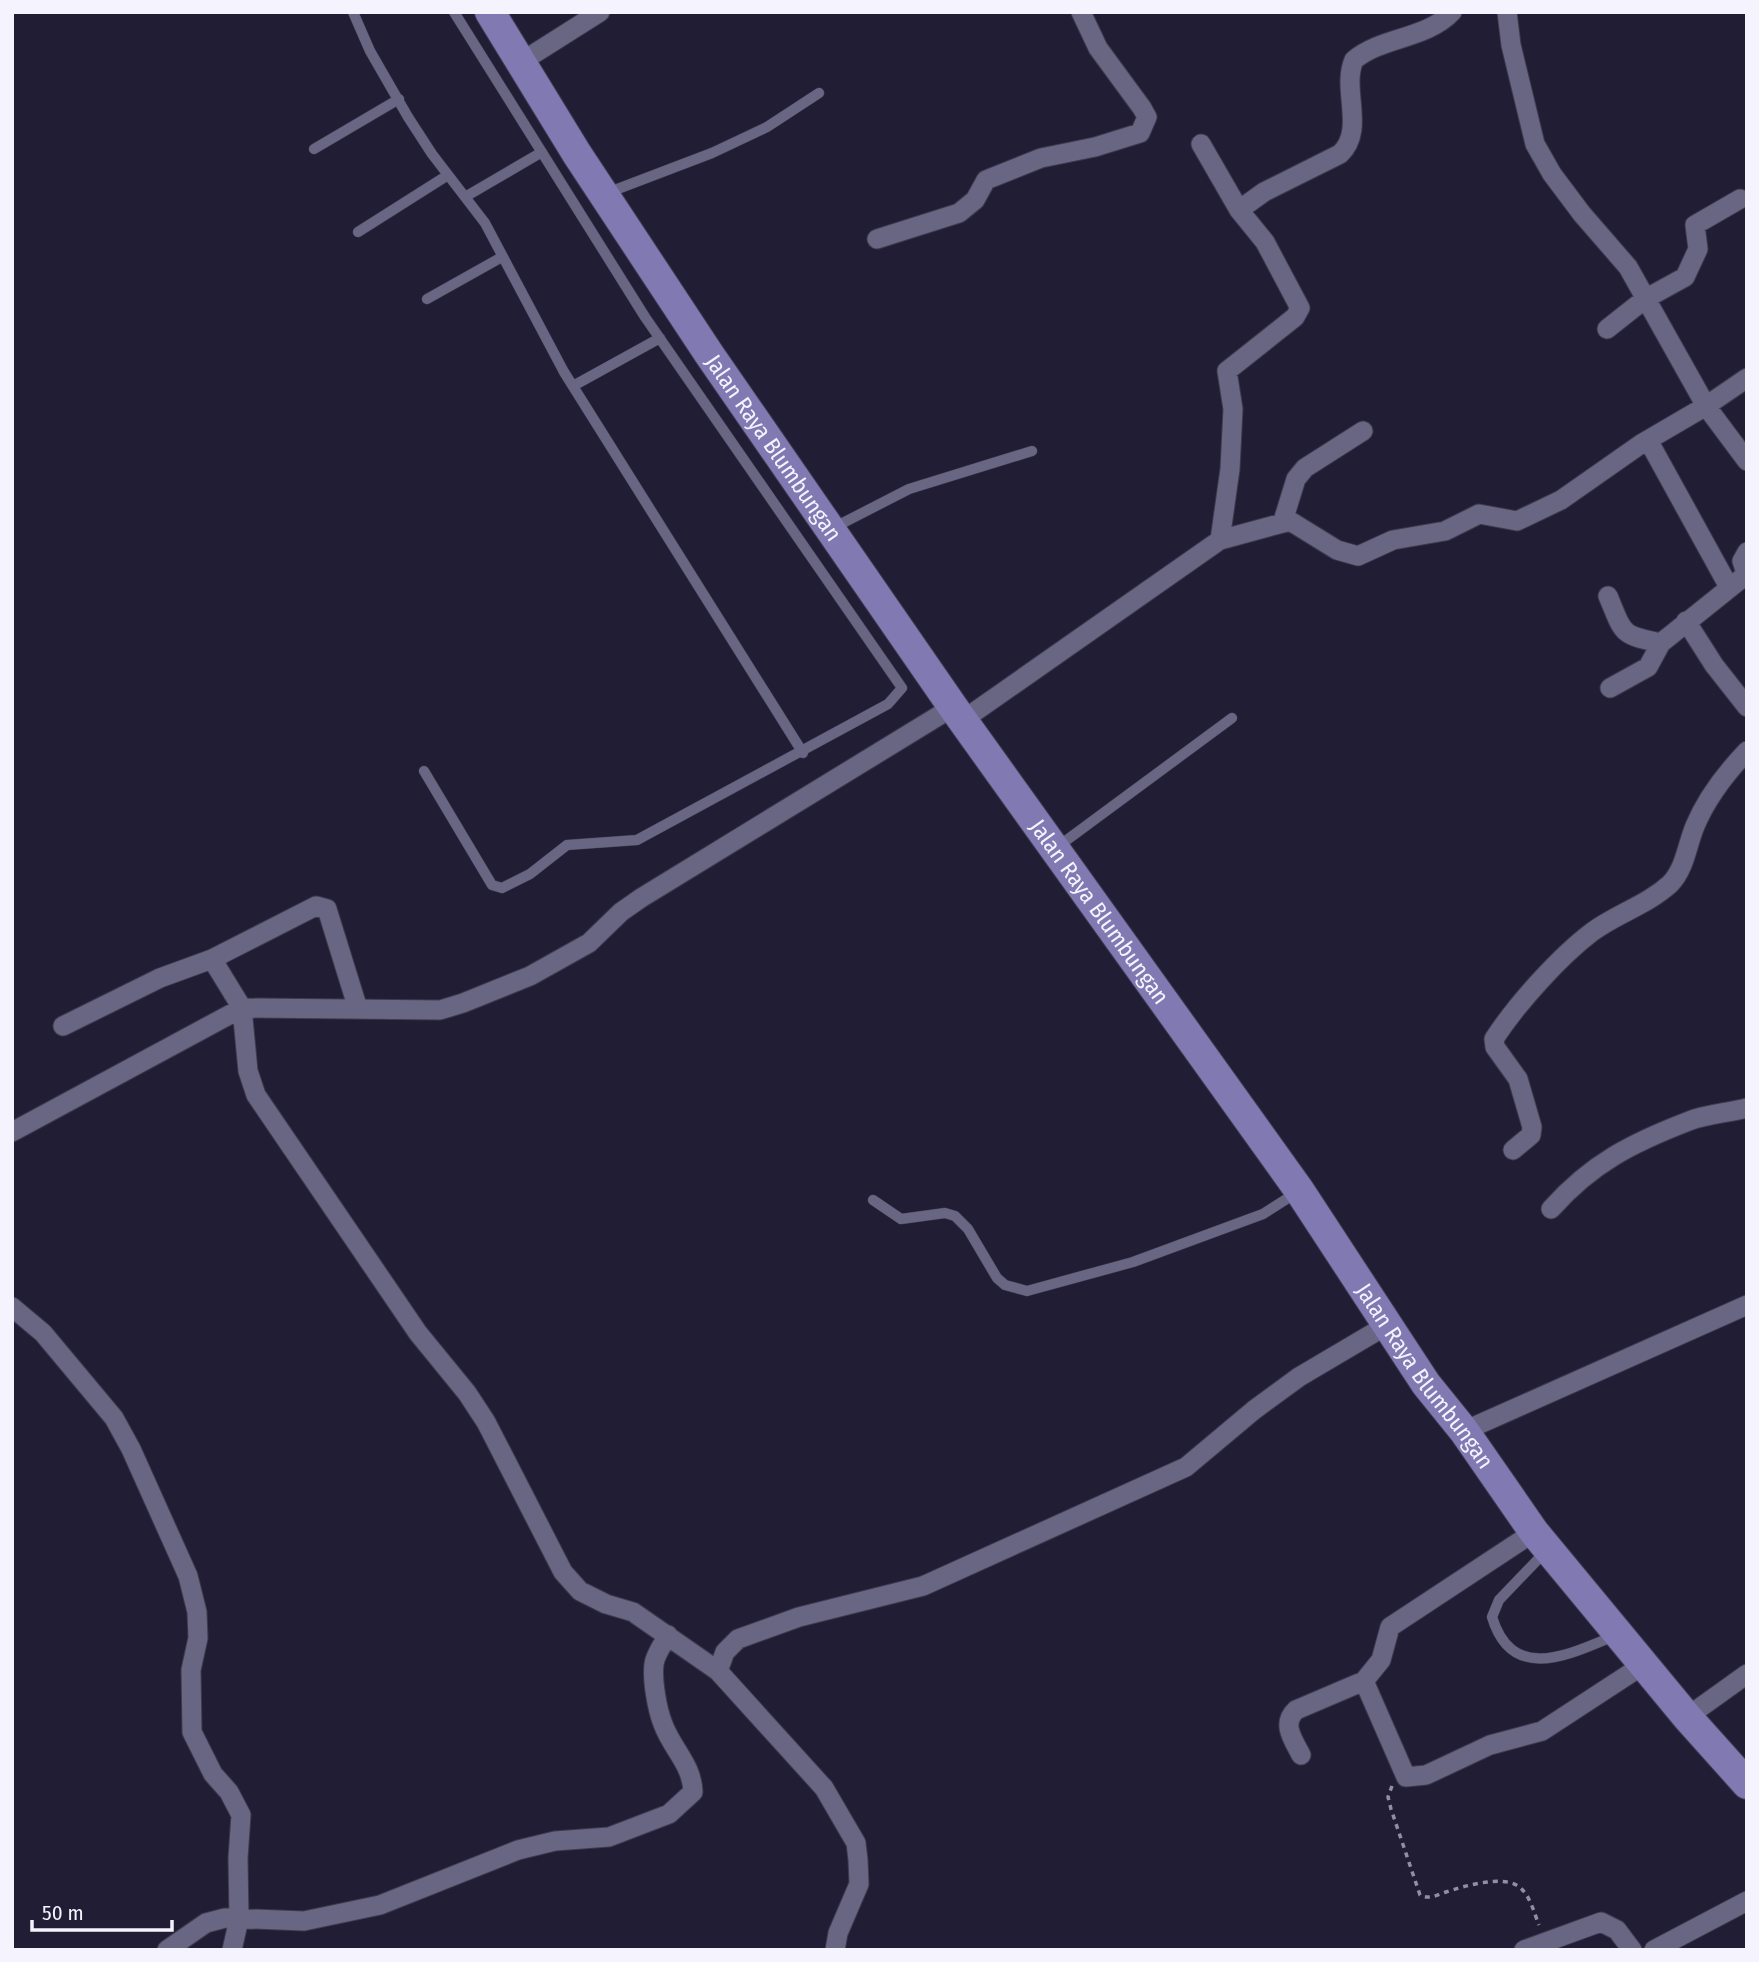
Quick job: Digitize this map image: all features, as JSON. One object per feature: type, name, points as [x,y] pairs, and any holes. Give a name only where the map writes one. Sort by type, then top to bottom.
[{"type":"main road","name":"Jalan Raya Blumbungan","points":[[490,12],[604,195],[830,530],[1299,1191],[1426,1384],[1464,1431],[1541,1541],[1687,1717],[1743,1772]]},
{"type":"street","points":[[521,62],[600,12]]},
{"type":"street","points":[[877,239],[959,213],[975,200],[986,180],[1041,158],[1095,148],[1140,134],[1147,117],[1098,48],[1081,12]]},
{"type":"street","points":[[1239,210],[1264,192],[1340,154],[1348,147],[1352,125],[1350,80],[1354,60],[1379,45],[1430,29],[1452,12]]},
{"type":"street","points":[[1507,12],[1511,45],[1535,144],[1582,214],[1615,249],[1706,406],[1747,461]]},
{"type":"street","points":[[1201,144],[1239,210],[1265,242],[1300,308],[1295,317],[1232,364],[1227,371],[1233,409],[1230,468],[1220,540]]},
{"type":"street","points":[[1607,329],[1645,299],[1685,277],[1698,249],[1695,234],[1698,222],[1740,199]]},
{"type":"street","points":[[12,1132],[242,1008],[440,1010],[530,976],[589,943],[621,912],[641,898],[958,714],[1220,540],[1283,521],[1296,524],[1337,550],[1358,556],[1393,540],[1456,527],[1479,514],[1517,521],[1561,500],[1648,440],[1747,378]]},
{"type":"street","points":[[1283,521],[1296,478],[1305,468],[1363,431]]},
{"type":"street","points":[[1648,440],[1729,587]]},
{"type":"street","points":[[1610,688],[1648,667],[1661,643],[1746,573],[1742,561],[1747,552]]},
{"type":"street","points":[[1608,596],[1623,632],[1631,637],[1661,643]]},
{"type":"street","points":[[1686,621],[1714,665],[1747,707]]},
{"type":"street","points":[[1513,1150],[1531,1135],[1532,1127],[1517,1079],[1494,1047],[1494,1039],[1535,988],[1592,932],[1649,900],[1672,883],[1684,860],[1695,825],[1715,790],[1747,751]]},
{"type":"street","points":[[63,1026],[160,978],[212,959],[316,906],[327,909],[358,1009]]},
{"type":"street","points":[[212,959],[242,1008],[248,1071],[256,1095],[418,1333],[467,1393],[486,1422],[563,1572],[580,1591],[606,1604],[633,1612],[718,1671],[824,1788],[856,1843],[859,1884],[838,1933],[835,1950]]},
{"type":"street","points":[[1551,1209],[1585,1174],[1608,1157],[1690,1120],[1747,1108]]},
{"type":"street","points":[[1464,1431],[1747,1305]]},
{"type":"street","points":[[12,1307],[43,1333],[114,1418],[131,1449],[188,1576],[197,1612],[198,1638],[191,1670],[192,1732],[213,1774],[229,1792],[242,1815],[237,1858],[239,1919],[232,1950]]},
{"type":"street","points":[[718,1671],[725,1652],[738,1639],[799,1617],[923,1586],[1186,1467],[1254,1409],[1299,1377],[1387,1325]]},
{"type":"street","points":[[1301,1755],[1288,1727],[1289,1717],[1296,1710],[1364,1681],[1381,1660],[1390,1627],[1398,1619],[1541,1541]]},
{"type":"street","points":[[167,1950],[206,1923],[239,1919],[304,1921],[380,1905],[518,1850],[555,1841],[609,1837],[669,1814],[693,1792],[693,1779],[687,1763],[662,1723],[654,1663],[668,1635]]},
{"type":"street","points":[[1364,1681],[1406,1777],[1426,1775],[1490,1745],[1542,1731],[1643,1665]]},
{"type":"street","points":[[1687,1717],[1747,1674]]},
{"type":"street","points":[[1654,1950],[1747,1901]]},
{"type":"street","points":[[1524,1950],[1601,1922],[1617,1930],[1632,1950]]},
{"type":"lane","points":[[353,12],[370,51],[399,99],[448,175],[485,223],[573,386],[803,753]]},
{"type":"lane","points":[[424,771],[492,886],[502,888],[530,874],[567,845],[638,840],[803,753],[888,704],[902,688],[660,338],[454,12]]},
{"type":"lane","points":[[604,195],[712,153],[767,127],[818,93]]},
{"type":"lane","points":[[314,149],[399,99]]},
{"type":"lane","points":[[465,197],[542,152]]},
{"type":"lane","points":[[358,232],[448,175]]},
{"type":"lane","points":[[427,299],[502,257]]},
{"type":"lane","points":[[573,386],[660,338]]},
{"type":"lane","points":[[830,530],[909,489],[1032,451]]},
{"type":"lane","points":[[1055,848],[1232,718]]},
{"type":"lane","points":[[873,1200],[901,1219],[945,1213],[955,1216],[968,1229],[997,1278],[1005,1285],[1027,1291],[1054,1286],[1159,1253],[1263,1214],[1299,1191]]},
{"type":"lane","points":[[1541,1541],[1499,1600],[1492,1618],[1503,1643],[1524,1657],[1539,1658],[1568,1655],[1618,1634]]},
{"type":"path","points":[[1406,1777],[1395,1783],[1388,1797],[1420,1895],[1430,1898],[1456,1889],[1508,1882],[1519,1887],[1528,1898],[1546,1940]]}]
